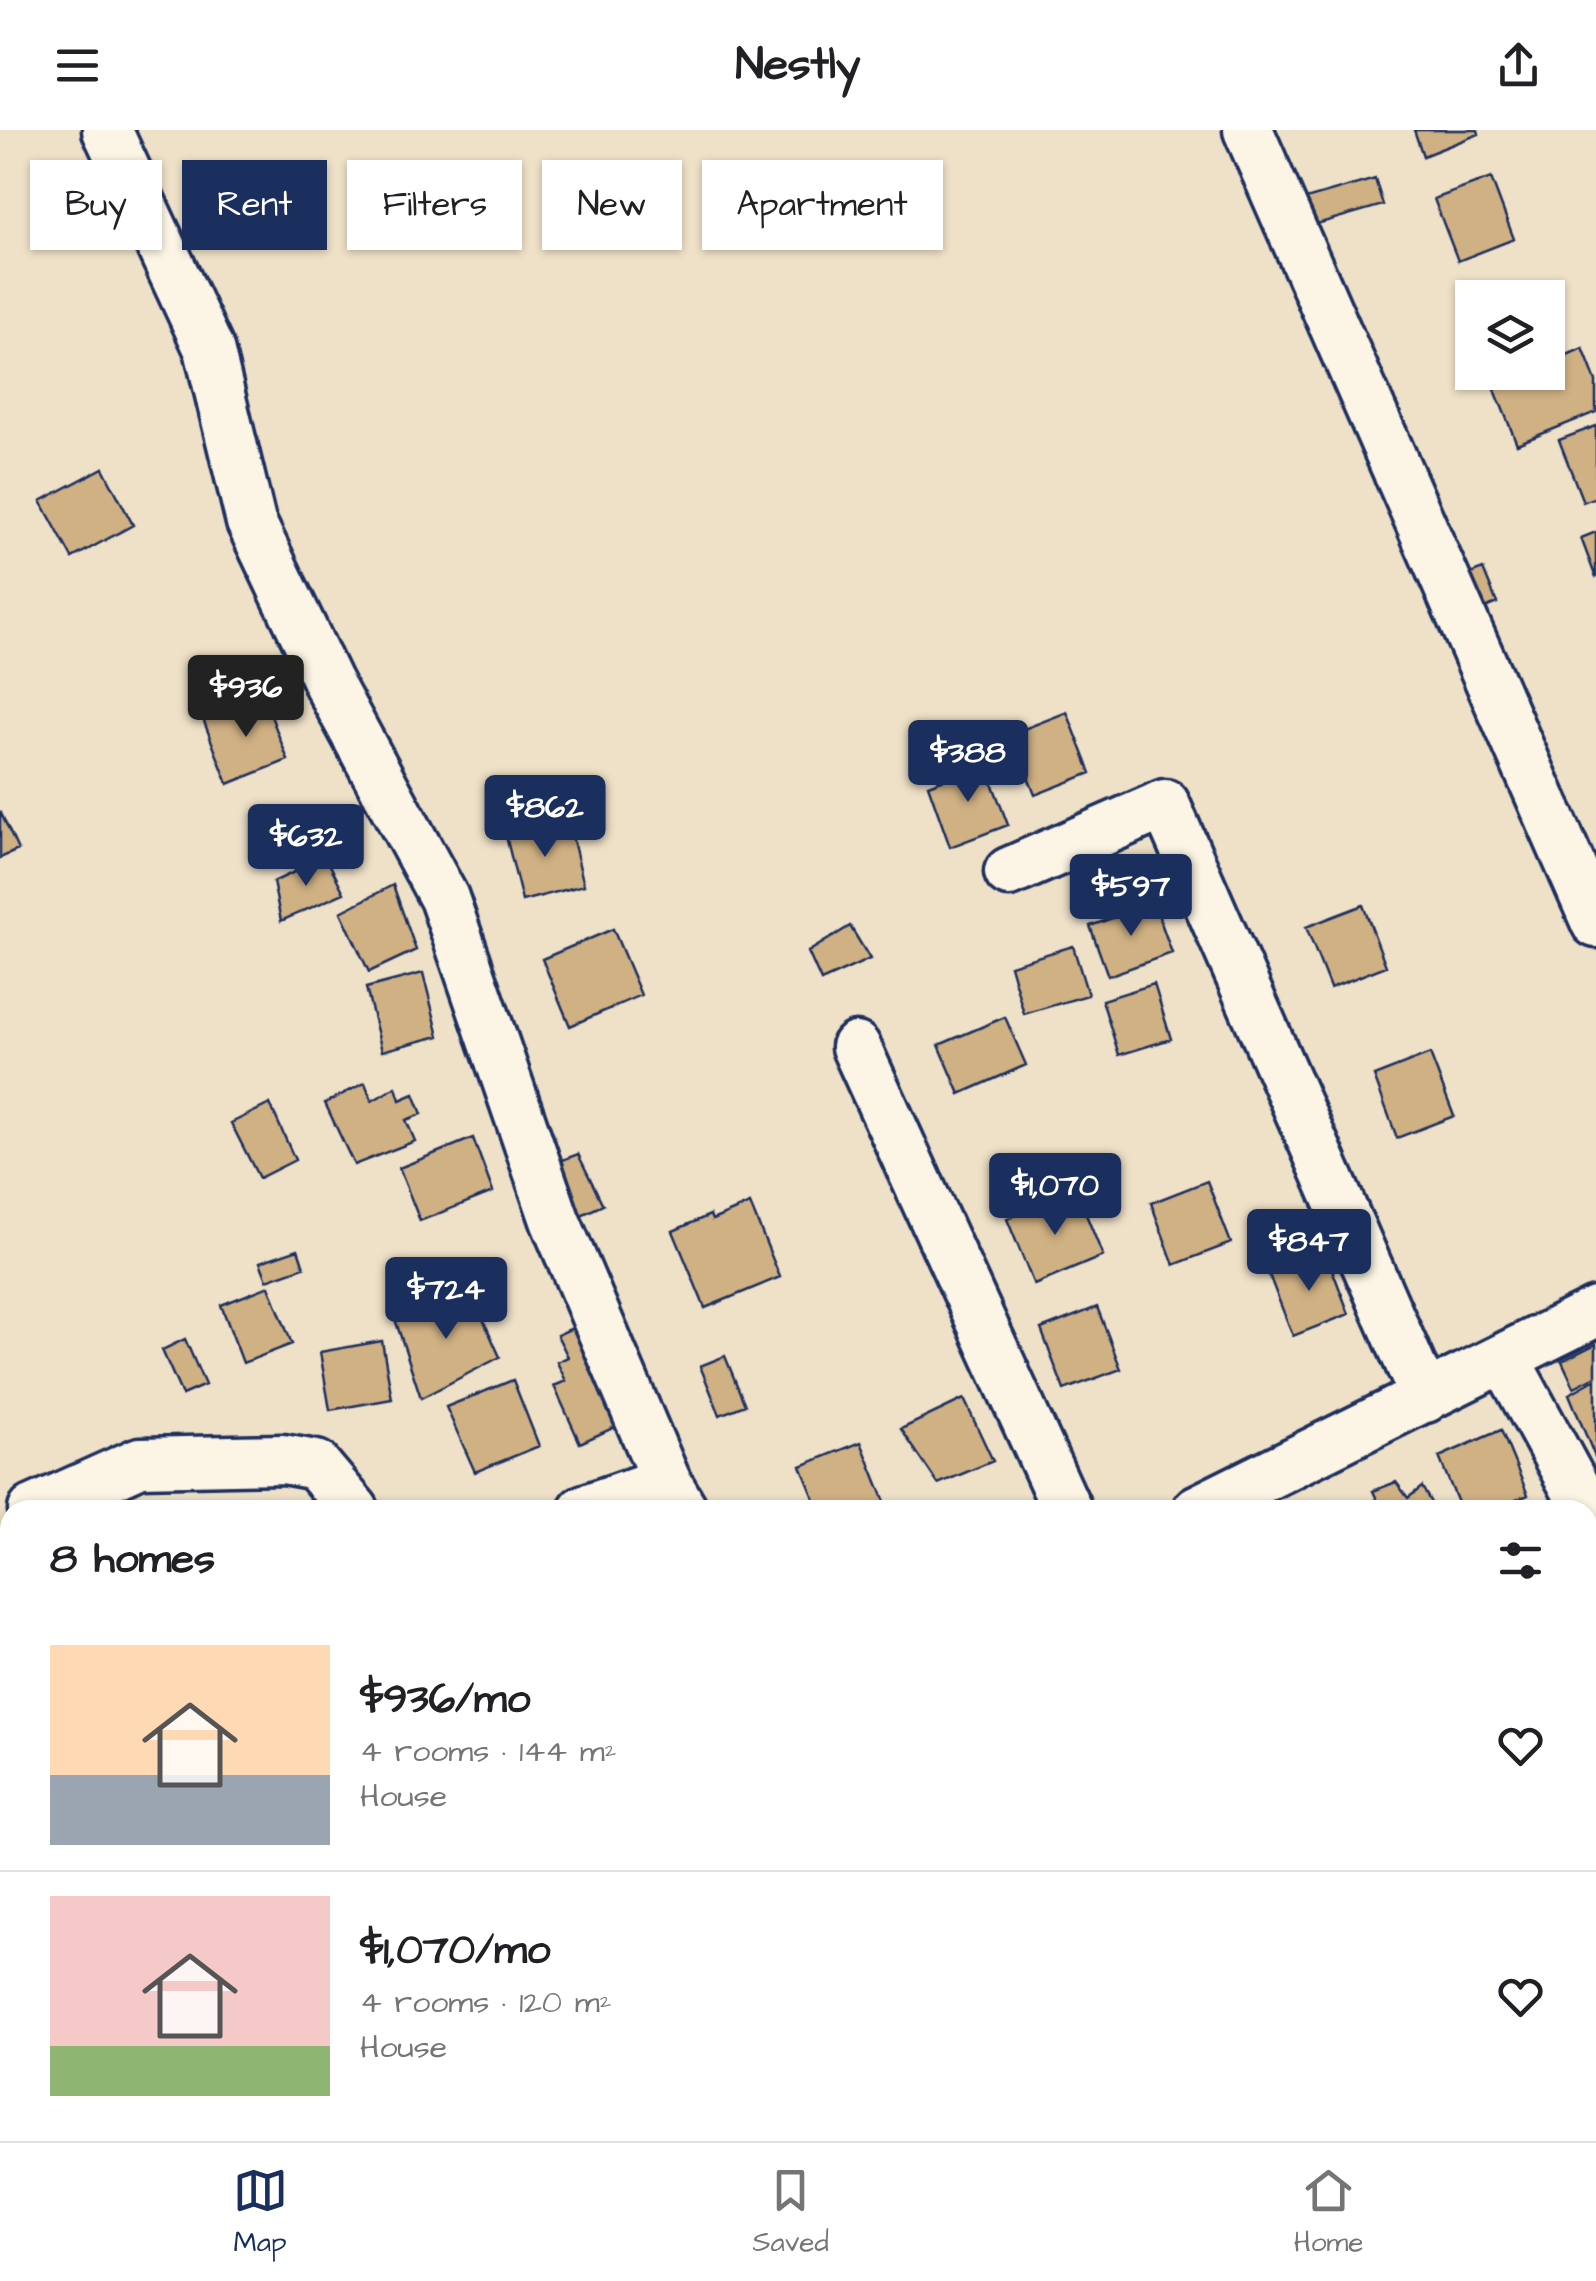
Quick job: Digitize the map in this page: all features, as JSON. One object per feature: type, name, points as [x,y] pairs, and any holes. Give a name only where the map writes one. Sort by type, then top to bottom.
[{"type":"street","points":[[107,130],[209,350],[251,522],[328,683],[444,898],[555,1220],[674,1496],[648,1500]]},
{"type":"street","points":[[1248,130],[1596,923]]},
{"type":"street","points":[[1009,872],[1165,804],[1425,1398]]},
{"type":"street","points":[[856,1048],[1062,1500]]},
{"type":"street","points":[[1217,1500],[1596,1312]]},
{"type":"street","points":[[1504,1359],[1582,1500]]},
{"type":"street","points":[[55,1500],[140,1462],[284,1460],[316,1465],[346,1500]]},
{"type":"building","points":[[1414,130],[1478,130],[1479,134],[1423,156]]},
{"type":"building","points":[[1491,178],[1514,239],[1458,261],[1434,199]]},
{"type":"building","points":[[1375,179],[1383,205],[1310,226],[1302,200]]},
{"type":"building","points":[[1583,348],[1596,381],[1596,412],[1517,444],[1495,390],[1565,390],[1565,356]]},
{"type":"building","points":[[1596,426],[1596,497],[1583,502],[1559,440]]},
{"type":"building","points":[[103,468],[133,525],[72,558],[41,501]]},
{"type":"building","points":[[1596,532],[1596,578],[1581,538]]},
{"type":"building","points":[[1483,569],[1497,603],[1475,612],[1462,577]]},
{"type":"building","points":[[263,695],[288,760],[228,784],[203,719]]},
{"type":"building","points":[[1067,712],[1091,773],[1035,795],[1011,734]]},
{"type":"building","points":[[985,764],[1008,825],[950,847],[928,785]]},
{"type":"building","points":[[0,811],[18,850],[0,858]]},
{"type":"building","points":[[568,820],[584,885],[522,901],[506,836]]},
{"type":"building","points":[[326,857],[344,893],[281,921],[273,882]]},
{"type":"building","points":[[393,885],[416,950],[369,972],[341,912]]},
{"type":"building","points":[[1154,903],[1172,953],[1108,976],[1090,926]]},
{"type":"building","points":[[1363,905],[1386,966],[1330,988],[1306,927]]},
{"type":"building","points":[[850,926],[870,959],[821,981],[808,952]]},
{"type":"building","points":[[613,929],[641,995],[570,1026],[542,959]]},
{"type":"building","points":[[1073,946],[1088,995],[1024,1014],[1010,965]]},
{"type":"building","points":[[423,973],[439,1036],[382,1051],[366,988]]},
{"type":"building","points":[[1154,984],[1171,1039],[1119,1055],[1102,1000]]},
{"type":"building","points":[[1005,1017],[1026,1065],[960,1094],[939,1045]]},
{"type":"building","points":[[1430,1054],[1454,1116],[1397,1138],[1374,1076]]},
{"type":"building","points":[[365,1083],[372,1101],[396,1087],[400,1100],[414,1094],[422,1114],[406,1120],[415,1141],[354,1165],[325,1103]]},
{"type":"building","points":[[270,1104],[295,1160],[259,1178],[231,1123]]},
{"type":"building","points":[[473,1138],[493,1192],[420,1221],[399,1168]]},
{"type":"building","points":[[578,1154],[603,1205],[577,1217],[552,1164]]},
{"type":"building","points":[[1207,1181],[1231,1243],[1174,1265],[1151,1203]]},
{"type":"building","points":[[1076,1190],[1103,1256],[1034,1285],[1007,1219]]},
{"type":"building","points":[[750,1204],[780,1277],[705,1308],[673,1231]]},
{"type":"building","points":[[298,1249],[304,1267],[267,1280],[260,1262]]},
{"type":"building","points":[[1326,1253],[1349,1314],[1293,1336],[1269,1275]]},
{"type":"building","points":[[269,1286],[292,1344],[243,1363],[221,1305]]},
{"type":"building","points":[[470,1290],[500,1357],[421,1398],[395,1319]]},
{"type":"building","points":[[1097,1307],[1121,1369],[1064,1390],[1041,1329]]},
{"type":"building","points":[[579,1325],[624,1423],[580,1443],[554,1386],[566,1381],[557,1362],[568,1357],[557,1335]]},
{"type":"building","points":[[185,1339],[205,1385],[182,1395],[162,1350]]},
{"type":"building","points":[[382,1341],[392,1399],[330,1410],[320,1352]]},
{"type":"building","points":[[1596,1344],[1596,1376],[1574,1387],[1562,1361]]},
{"type":"building","points":[[725,1356],[745,1405],[720,1415],[700,1366]]},
{"type":"building","points":[[1596,1379],[1596,1456],[1595,1457],[1569,1394]]},
{"type":"building","points":[[513,1380],[539,1446],[475,1472],[446,1407]]},
{"type":"building","points":[[964,1399],[993,1461],[938,1484],[901,1429]]},
{"type":"building","points":[[1501,1430],[1528,1495],[1516,1500],[1457,1500],[1439,1457]]},
{"type":"building","points":[[861,1442],[884,1500],[815,1500],[801,1466]]},
{"type":"building","points":[[1396,1482],[1408,1498],[1422,1487],[1429,1500],[1377,1500],[1373,1491]]}]
